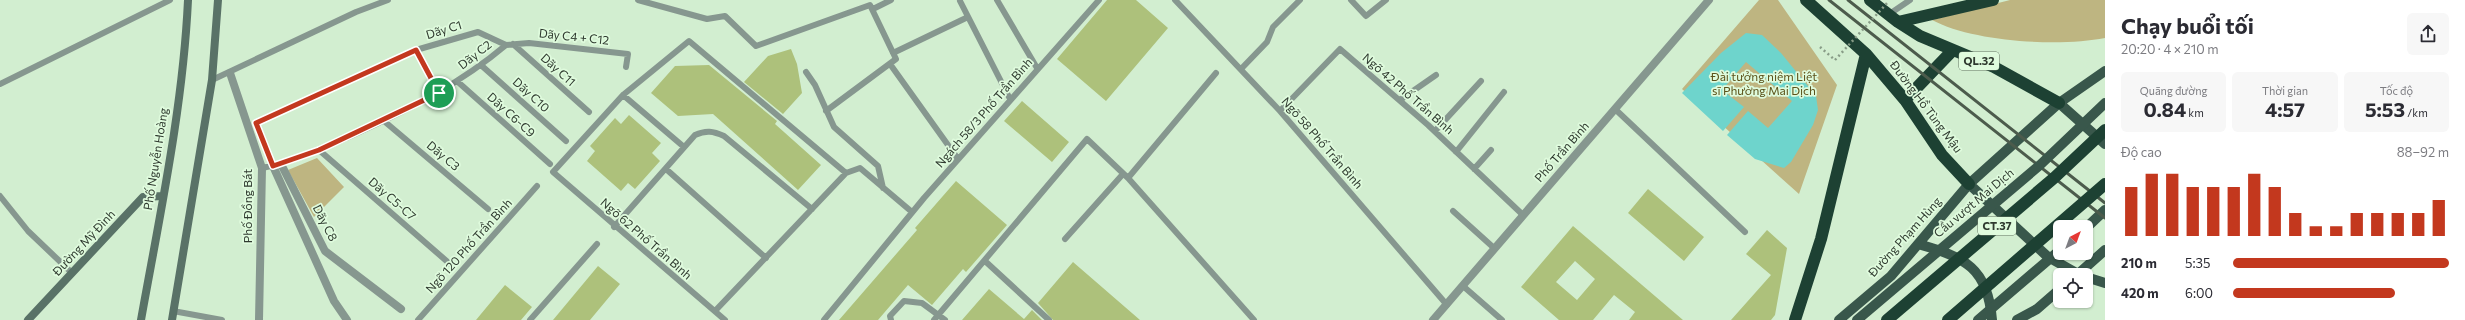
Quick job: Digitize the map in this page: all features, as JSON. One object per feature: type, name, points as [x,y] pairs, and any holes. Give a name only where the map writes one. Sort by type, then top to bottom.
[{"type":"highway","name":"Đường Hồ Tùng Mậu","points":[[1806,0],[1866,54],[1905,100],[1942,155],[1969,184]]},
{"type":"highway","name":"QL.32","points":[[1870,0],[1893,19],[1920,36],[1952,51],[1994,67],[2059,103]]},
{"type":"highway","points":[[1893,19],[1993,0]]},
{"type":"highway","points":[[1905,100],[1952,51]]},
{"type":"highway","points":[[1795,320],[1821,239],[1866,54]]},
{"type":"highway","name":"CT.37","points":[[1887,320],[2054,178],[2105,130]]},
{"type":"highway","points":[[1948,320],[2105,184]]},
{"type":"main road","name":"Phố Nguyễn Hoàng","points":[[141,320],[163,196],[186,44],[188,0]]},
{"type":"main road","points":[[172,320],[212,80],[218,0]]},
{"type":"main road","name":"Đường Phạm Hùng","points":[[1839,320],[1891,276],[1969,184],[2059,103],[2105,71]]},
{"type":"main road","points":[[2059,103],[2105,144]]},
{"type":"main road","name":"Cầu vượt Mai Dịch","points":[[1857,320],[2040,165],[2105,103]]},
{"type":"main road","points":[[1969,184],[2048,258],[2067,268]]},
{"type":"main road","name":"Đường Mỹ Đình","points":[[28,320],[143,197],[163,196]]},
{"type":"main road","points":[[2093,221],[2105,210]]},
{"type":"main road","points":[[1918,244],[1948,252],[1969,264],[1978,273],[1986,285],[1991,302],[1992,320]]},
{"type":"main road","points":[[2087,268],[2105,250]]},
{"type":"main road","points":[[1978,320],[2053,256]]},
{"type":"main road","points":[[2093,279],[2105,283]]},
{"type":"main road","points":[[2017,320],[2037,309],[2053,295]]},
{"type":"street","name":"Phố Trần Bình","points":[[1433,320],[1710,0]]},
{"type":"street","name":"Phố Đồng Bát","points":[[230,73],[262,168],[259,320]]},
{"type":"street","name":"Dãy C8","points":[[277,165],[326,251],[401,309]]},
{"type":"street","points":[[277,165],[334,301],[347,320]]},
{"type":"lane","points":[[0,84],[170,0]]},
{"type":"lane","points":[[212,80],[230,73],[356,12],[388,0]]},
{"type":"lane","points":[[638,0],[707,19],[725,16],[756,46],[870,5],[873,8],[896,59],[826,111]]},
{"type":"lane","points":[[873,8],[891,0]]},
{"type":"lane","points":[[997,0],[1037,68]]},
{"type":"lane","name":"Ngách 58/3 Phố Trần Bình","points":[[824,320],[912,212],[1037,68],[1099,0]]},
{"type":"lane","name":"Ngõ 58 Phố Trần Bình","points":[[1175,0],[1280,111],[1447,305]]},
{"type":"lane","points":[[1241,69],[1268,42],[1273,27],[1300,0]]},
{"type":"lane","points":[[1351,0],[1366,16],[1386,0]]},
{"type":"lane","points":[[1893,19],[1910,0]]},
{"type":"lane","points":[[960,1],[1010,99]]},
{"type":"lane","points":[[893,53],[968,17]]},
{"type":"lane","name":"Dãy C1","points":[[277,165],[256,123],[416,50],[478,32],[506,45]]},
{"type":"lane","points":[[684,147],[623,94],[689,41],[846,173]]},
{"type":"lane","name":"Dãy C4 + C12","points":[[506,45],[528,43],[628,54],[626,67]]},
{"type":"lane","name":"Dãy C11","points":[[513,44],[589,112]]},
{"type":"lane","name":"Dãy C2","points":[[262,168],[277,165],[319,150],[384,121],[458,82],[482,66],[506,45]]},
{"type":"lane","name":"Ngõ 42 Phố Trần Bình","points":[[1280,111],[1340,49],[1400,100],[1523,215]]},
{"type":"lane","points":[[416,50],[439,93]]},
{"type":"lane","points":[[890,64],[958,159]]},
{"type":"lane","name":"Dãy C10","points":[[482,66],[566,140]]},
{"type":"lane","points":[[806,72],[815,85],[834,127],[878,166],[883,188]]},
{"type":"lane","points":[[1065,239],[1126,176],[1216,73]]},
{"type":"lane","points":[[1400,100],[1436,76]]},
{"type":"lane","points":[[1435,132],[1480,81]]},
{"type":"lane","name":"Dãy C6-C9","points":[[458,82],[550,164]]},
{"type":"lane","points":[[1456,152],[1504,92]]},
{"type":"lane","name":"Ngõ 62 Phố Trần Bình","points":[[623,94],[553,172],[725,320]]},
{"type":"lane","points":[[1615,109],[1745,232]]},
{"type":"lane","name":"Dãy C3","points":[[384,121],[488,209]]},
{"type":"lane","points":[[614,226],[695,135],[714,131],[724,136],[812,209]]},
{"type":"lane","points":[[934,320],[1087,138],[1126,176],[1254,320]]},
{"type":"lane","name":"Dãy C5-C7","points":[[319,150],[450,264]]},
{"type":"lane","points":[[1474,169],[1491,150]]},
{"type":"lane","points":[[715,311],[846,173],[860,168],[912,212]]},
{"type":"lane","points":[[666,169],[766,258]]},
{"type":"lane","name":"Ngõ 120 Phố Trần Bình","points":[[418,320],[537,186]]},
{"type":"lane","points":[[0,196],[28,231],[72,273]]},
{"type":"lane","points":[[1453,211],[1494,248]]},
{"type":"lane","points":[[530,320],[597,244]]},
{"type":"lane","points":[[985,261],[1049,320]]},
{"type":"lane","points":[[1463,286],[1502,320]]},
{"type":"lane","points":[[891,320],[890,316],[904,301],[922,303],[944,320]]},
{"type":"lane","points":[[173,311],[222,320]]},
{"type":"path","points":[[1820,47],[1835,60],[1889,1]]},
{"type":"green space","name":"Đài tưởng niệm Liệt sĩ Phường Mai Dịch","points":[[1759,0],[1778,0],[1837,85],[1799,194],[1682,89]]},
{"type":"green space","points":[[2010,0],[2105,0],[2105,38],[2064,42],[2017,41],[1970,33],[1932,20]]},
{"type":"green space","points":[[317,158],[344,187],[314,217],[288,170]]},
{"type":"water","points":[[1746,33],[1762,35],[1781,53],[1816,96],[1818,110],[1813,125],[1791,162],[1784,168],[1755,159],[1727,135],[1748,111],[1768,128],[1792,101],[1746,62],[1722,90],[1744,107],[1723,131],[1682,93],[1721,53]]},
{"type":"building","points":[[1107,0],[1136,0],[1168,28],[1106,101],[1057,59]]},
{"type":"building","points":[[791,49],[797,64],[802,93],[783,114],[744,82],[768,56]]},
{"type":"building","points":[[709,65],[777,121],[775,124],[821,165],[798,190],[713,114],[678,116],[651,93],[675,66]]},
{"type":"building","points":[[1022,101],[1069,142],[1052,162],[1004,121]]},
{"type":"building","points":[[629,115],[661,143],[652,153],[660,161],[635,189],[628,183],[621,191],[587,161],[595,151],[590,146],[615,118],[621,124]]},
{"type":"building","points":[[956,181],[1007,225],[966,272],[963,269],[932,305],[908,285],[878,320],[839,320],[917,230],[915,228]]},
{"type":"building","points":[[1648,189],[1704,237],[1684,261],[1628,213]]},
{"type":"building","points":[[1573,226],[1683,320],[1629,320],[1635,312],[1614,295],[1593,320],[1559,320],[1521,287]],"holes":[[[1575,261],[1595,279],[1577,300],[1556,282]]]},
{"type":"building","points":[[1767,230],[1787,248],[1775,315],[1771,320],[1731,320],[1771,275],[1746,254]]},
{"type":"building","points":[[1073,262],[1140,320],[1053,320],[1038,303]]},
{"type":"building","points":[[598,266],[620,284],[590,320],[553,320]]},
{"type":"building","points":[[505,285],[532,307],[521,320],[476,320]]},
{"type":"building","points":[[989,289],[1024,319],[1032,310],[1042,320],[962,320]]},
{"type":"railway","points":[[1829,0],[2105,218]]},
{"type":"railway","points":[[1848,0],[2105,203]]},
{"type":"route","points":[[416,50],[439,93],[384,121],[319,150],[273,166],[256,123],[416,50]]}]
